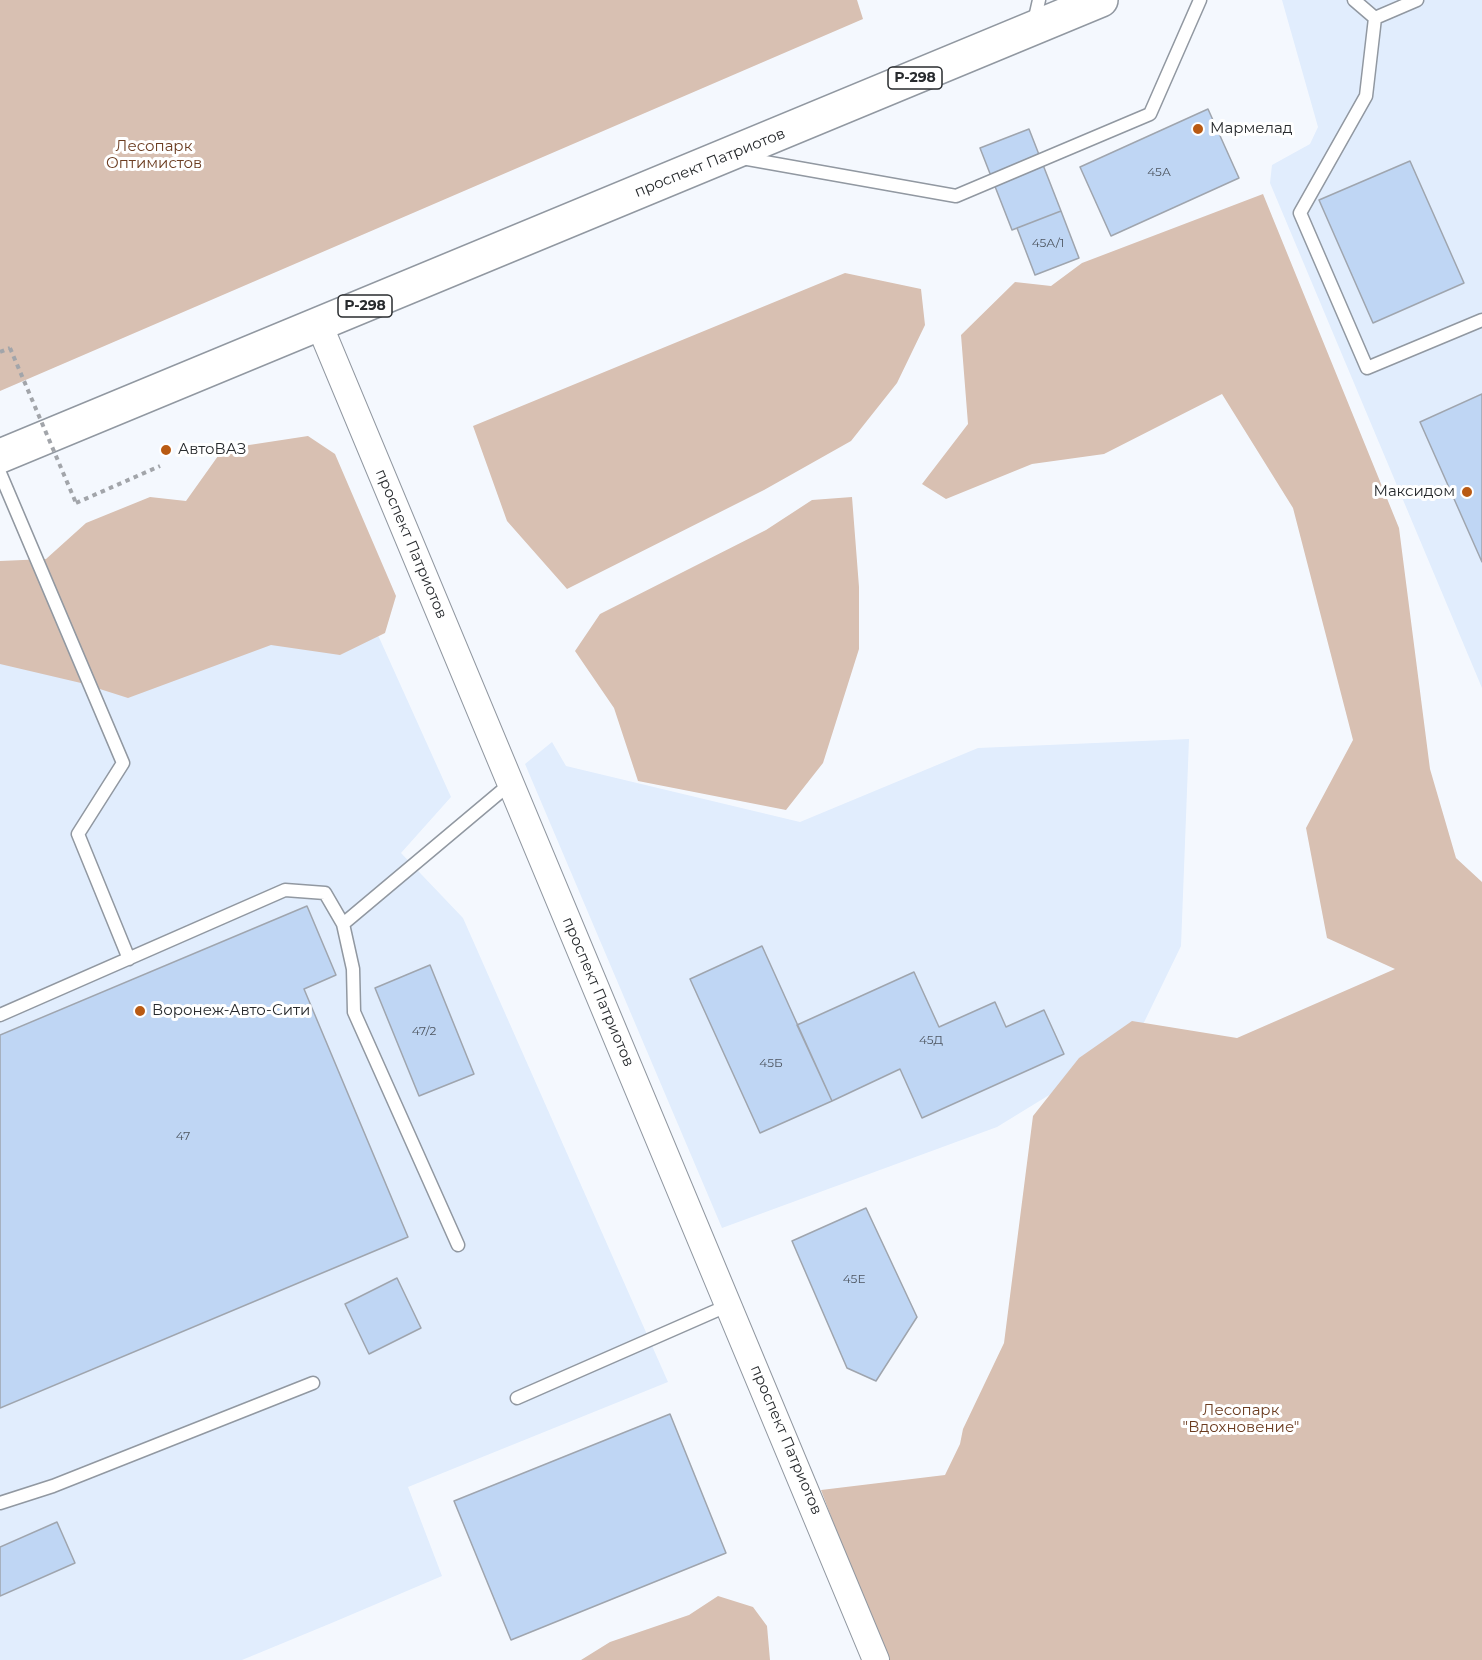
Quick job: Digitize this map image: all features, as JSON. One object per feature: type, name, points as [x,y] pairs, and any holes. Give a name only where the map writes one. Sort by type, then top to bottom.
[{"type":"highway","name":"проспект Патриотов","points":[[0,456],[729,155],[1036,15],[1101,0]]},
{"type":"street","name":"проспект Патриотов","points":[[319,324],[876,1660]]},
{"type":"lane","points":[[729,155],[956,195],[1150,114],[1200,0]]},
{"type":"lane","points":[[1354,0],[1375,18]]},
{"type":"lane","points":[[1375,18],[1417,0]]},
{"type":"lane","points":[[1375,18],[1366,96],[1300,213],[1366,368],[1482,320]]},
{"type":"lane","points":[[0,473],[123,763],[78,834],[129,959]]},
{"type":"lane","points":[[343,924],[511,783]]},
{"type":"lane","points":[[0,1015],[285,890],[325,893],[343,924],[353,969],[354,1012],[458,1245]]},
{"type":"lane","points":[[517,1398],[729,1305]]},
{"type":"lane","points":[[0,1503],[53,1486],[313,1383]]},
{"type":"path","points":[[0,352],[9,348],[76,503],[160,466]]},
{"type":"shaded area","points":[[1282,0],[1482,0],[1482,688],[1270,183],[1272,165],[1310,144],[1318,127]]},
{"type":"shaded area","points":[[359,593],[451,797],[401,853],[463,918],[668,1382],[408,1487],[442,1576],[334,1622],[242,1660],[0,1660],[0,664],[68,637]]},
{"type":"shaded area","points":[[1189,739],[1181,946],[1134,1043],[997,1127],[722,1228],[525,764],[552,742],[566,766],[800,822],[978,748]]},
{"type":"green space","name":"Лесопарк Оптимистов","points":[[0,0],[857,0],[863,19],[0,391]]},
{"type":"green space","name":"Лесопарк \"Вдохновение\"","points":[[1263,194],[1399,528],[1430,769],[1456,858],[1482,882],[1482,1660],[885,1660],[821,1490],[945,1475],[960,1444],[963,1429],[1004,1343],[1033,1116],[1079,1058],[1132,1021],[1237,1038],[1395,969],[1327,938],[1306,828],[1353,740],[1293,508],[1222,394],[1104,454],[1032,464],[946,499],[922,484],[968,424],[961,335],[1015,282],[1051,286],[1082,263]]},
{"type":"green space","points":[[845,273],[921,289],[925,325],[897,383],[851,441],[764,490],[567,589],[507,521],[473,426]]},
{"type":"green space","points":[[308,436],[335,454],[396,596],[385,633],[340,655],[271,645],[128,698],[81,683],[0,664],[0,561],[46,559],[86,523],[150,497],[186,501],[223,449]]},
{"type":"green space","points":[[852,497],[859,587],[859,649],[823,763],[786,810],[638,781],[614,708],[575,651],[600,614],[766,530],[812,500]]},
{"type":"green space","points":[[718,1596],[753,1607],[767,1626],[770,1660],[581,1660],[610,1642],[689,1615]]},
{"type":"building","points":[[1208,109],[1239,178],[1111,236],[1080,167]]},
{"type":"building","points":[[1029,129],[1061,211],[1012,230],[980,148]]},
{"type":"building","points":[[1410,161],[1464,283],[1373,323],[1319,200]]},
{"type":"building","points":[[1061,211],[1079,258],[1035,275],[1017,228]]},
{"type":"building","name":"Максидом","points":[[1482,394],[1482,562],[1420,422]]},
{"type":"building","points":[[307,906],[336,975],[304,989],[408,1237],[0,1408],[0,1035]]},
{"type":"building","points":[[762,946],[832,1101],[760,1133],[690,979]]},
{"type":"building","points":[[430,965],[474,1074],[419,1096],[375,988]]},
{"type":"building","points":[[914,972],[939,1027],[995,1002],[1006,1027],[1044,1010],[1064,1054],[922,1118],[900,1069],[832,1101],[797,1025]]},
{"type":"building","points":[[866,1208],[917,1317],[876,1381],[847,1368],[792,1241]]},
{"type":"building","points":[[397,1278],[421,1328],[369,1354],[345,1304]]},
{"type":"building","points":[[670,1414],[726,1553],[511,1640],[454,1501]]},
{"type":"building","points":[[57,1522],[75,1563],[0,1596],[0,1547]]},
{"type":"place","name":"Мармелад","points":[[1198,129]]},
{"type":"place","name":"АвтоВАЗ","points":[[166,450]]},
{"type":"place","name":"Максидом","points":[[1467,492]]},
{"type":"place","name":"Воронеж-Авто-Сити","points":[[140,1011]]}]
